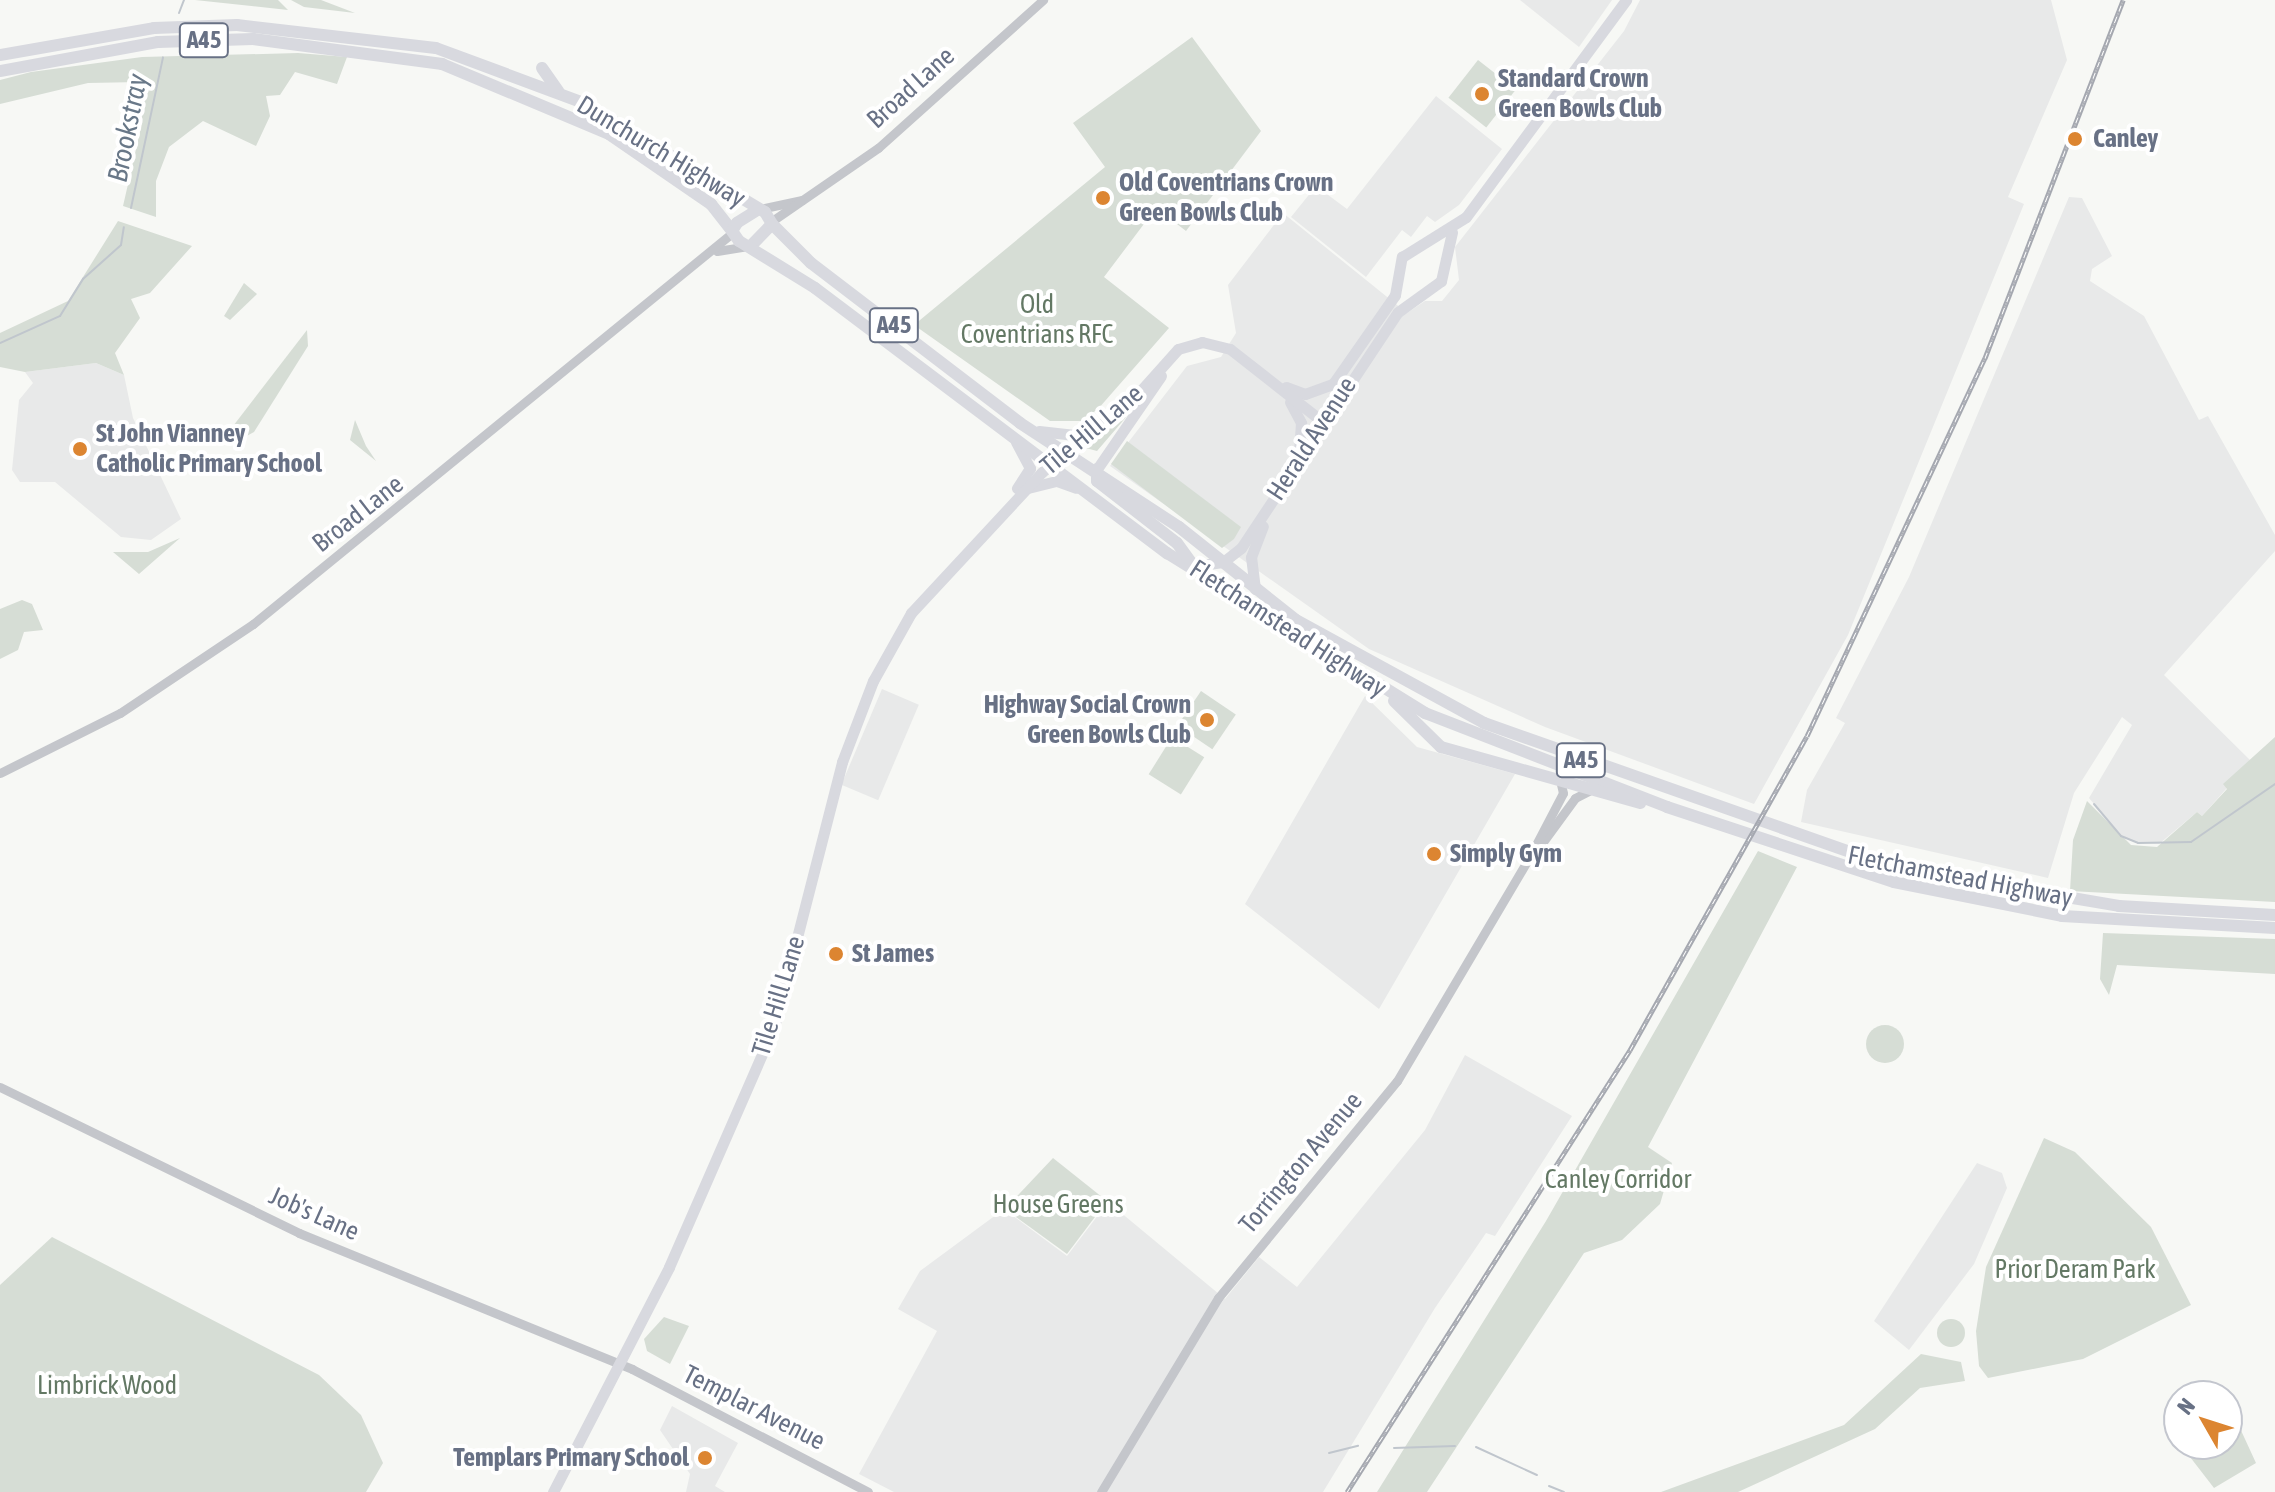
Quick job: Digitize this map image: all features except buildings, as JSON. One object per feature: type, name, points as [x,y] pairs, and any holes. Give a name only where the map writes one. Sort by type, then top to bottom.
[{"type":"highway","name":"Dunchurch Highway","points":[[0,55],[154,28],[302,27],[436,48],[559,92],[760,209],[772,222]]},
{"type":"highway","name":"Dunchurch Highway","points":[[0,71],[158,42],[253,39],[442,64],[609,134],[711,204],[732,232],[749,246]]},
{"type":"highway","points":[[542,68],[559,92]]},
{"type":"highway","points":[[732,232],[744,213],[760,209]]},
{"type":"highway","points":[[749,246],[772,222]]},
{"type":"highway","name":"Fletchamstead Highway","points":[[772,222],[811,263],[1020,423],[1097,469],[1255,589],[1353,654],[1484,723],[1894,882],[2026,910],[2275,928]]},
{"type":"highway","name":"Fletchamstead Highway","points":[[749,246],[1094,498],[1388,694],[1667,807],[1739,824]]},
{"type":"highway","points":[[1097,469],[1097,481],[1177,543],[1194,566]]},
{"type":"highway","points":[[1388,694],[1441,747],[1562,787],[1591,790],[1667,807]]},
{"type":"highway","name":"Fletchamstead Highway","points":[[1781,838],[1982,886],[2119,906],[2275,915]]},
{"type":"main road","name":"Herald Avenue","points":[[1274,383],[1305,394],[1333,384],[1400,278],[1402,257],[1454,228],[1518,154],[1626,0]]},
{"type":"main road","name":"Herald Avenue","points":[[1223,562],[1274,499],[1299,456],[1418,292],[1438,285],[1454,228]]},
{"type":"main road","points":[[1423,247],[1443,262]]},
{"type":"main road","points":[[1400,278],[1418,292]]},
{"type":"main road","points":[[1097,469],[1178,349],[1202,342],[1230,349],[1323,422]]},
{"type":"main road","name":"Tile Hill Lane","points":[[553,1492],[619,1364],[774,1027],[833,789],[873,681],[923,596],[1049,465],[1088,435],[1178,349]]},
{"type":"main road","points":[[1274,383],[1297,410],[1299,456]]},
{"type":"main road","points":[[1020,423],[1051,436],[1088,435]]},
{"type":"main road","name":"Tile Hill Lane","points":[[1005,510],[1030,468],[1013,438]]},
{"type":"main road","points":[[1024,490],[1057,481],[1094,498]]},
{"type":"main road","points":[[1255,589],[1252,550],[1274,499]]},
{"type":"main road","points":[[1194,566],[1223,562]]},
{"type":"street","name":"Broad Lane","points":[[772,222],[878,148],[1043,0]]},
{"type":"street","name":"Broad Lane","points":[[760,209],[802,200]]},
{"type":"street","name":"Broad Lane","points":[[0,773],[120,713],[253,624],[717,251],[732,232]]},
{"type":"street","name":"Broad Lane","points":[[717,251],[749,246]]},
{"type":"street","name":"Torrington Avenue","points":[[1101,1492],[1217,1299],[1397,1081],[1529,858],[1562,787]]},
{"type":"street","name":"Torrington Avenue","points":[[1529,858],[1575,798],[1591,790]]},
{"type":"street","name":"Job's Lane","points":[[0,1087],[299,1233],[619,1364]]},
{"type":"street","name":"Templar Avenue","points":[[619,1364],[868,1492]]},
{"type":"shaded area","points":[[1520,0],[1612,0],[1579,47]]},
{"type":"shaded area","points":[[1640,0],[2051,0],[2067,60],[2008,197],[2024,204],[1848,635],[1754,804],[1545,727],[1369,649],[1110,466],[1187,366],[1221,357],[1236,333],[1228,285],[1283,213],[1407,313],[1425,301],[1442,301],[1459,280],[1455,247],[1624,31]]},
{"type":"shaded area","points":[[1436,96],[1502,149],[1459,205],[1435,222],[1427,216],[1411,237],[1402,230],[1366,277],[1291,217],[1316,186],[1347,209]]},
{"type":"shaded area","points":[[2069,197],[2082,198],[2112,256],[2092,269],[2090,281],[2144,316],[2199,420],[2208,416],[2275,535],[2275,551],[2164,675],[2251,761],[2202,816],[2197,812],[2159,844],[2138,843],[2121,836],[2089,798],[2132,725],[2122,717],[2074,793],[2048,878],[1801,822],[1807,790],[1845,723],[1836,718],[1909,577]]},
{"type":"shaded area","name":"St John Vianney Catholic Primary School","points":[[96,363],[124,375],[133,418],[181,519],[151,540],[121,537],[55,482],[20,482],[12,470],[19,400],[33,383],[25,372]]},
{"type":"shaded area","points":[[882,689],[919,705],[878,800],[841,785]]},
{"type":"shaded area","points":[[1365,696],[1417,747],[1515,774],[1379,1009],[1245,904]]},
{"type":"shaded area","points":[[1465,1055],[1572,1116],[1495,1236],[1486,1233],[1435,1308],[1323,1492],[894,1492],[859,1474],[937,1331],[898,1309],[920,1271],[1004,1209],[1067,1256],[1108,1202],[1225,1299],[1259,1257],[1297,1287],[1425,1130]]},
{"type":"shaded area","points":[[1977,1163],[2002,1173],[2007,1188],[1974,1264],[1909,1350],[1874,1321]]},
{"type":"shaded area","name":"Templars Primary School","points":[[672,1406],[738,1443],[715,1486],[725,1492],[686,1492],[690,1474],[660,1430]]},
{"type":"green space","points":[[195,0],[278,0],[288,10]]},
{"type":"green space","points":[[291,0],[321,0],[355,13],[304,7]]},
{"type":"green space","name":"Old Coventrians RFC","points":[[1192,37],[1261,131],[1186,231],[1156,208],[1104,277],[1169,328],[1098,409],[1081,421],[1050,421],[914,325],[1105,167],[1073,123]]},
{"type":"green space","points":[[298,53],[347,57],[337,84],[295,72],[280,95],[266,96],[270,116],[256,146],[203,121],[169,147],[156,181],[156,217],[123,206],[142,123],[140,82],[88,83],[0,104],[0,80],[31,72],[142,57]]},
{"type":"green space","name":"Standard Crown Green Bowls Club","points":[[1478,60],[1516,90],[1486,127],[1448,98]]},
{"type":"green space","points":[[118,221],[192,246],[150,293],[131,299],[140,318],[115,353],[124,375],[96,363],[25,372],[0,367],[0,333],[68,301]]},
{"type":"green space","points":[[244,283],[257,294],[230,320],[224,316]]},
{"type":"green space","points":[[307,330],[308,346],[254,432],[243,438],[230,430]]},
{"type":"green space","points":[[1146,394],[1097,451],[1082,447],[1132,408]]},
{"type":"green space","points":[[355,420],[366,446],[376,461],[350,440]]},
{"type":"green space","points":[[1127,441],[1241,527],[1234,539],[1222,548],[1111,464]]},
{"type":"green space","points":[[180,538],[139,574],[113,552],[148,552]]},
{"type":"green space","points":[[22,600],[32,604],[43,630],[24,632],[18,650],[0,659],[0,609]]},
{"type":"green space","name":"Highway Social Crown Green Bowls Club","points":[[1201,691],[1236,714],[1212,749],[1178,726]]},
{"type":"green space","name":"Highway Social Crown Green Bowls Club","points":[[1172,737],[1204,757],[1181,794],[1149,774]]},
{"type":"green space","points":[[2275,737],[2275,902],[2070,891],[2073,840],[2087,801],[2131,845],[2157,847],[2197,812],[2202,816],[2227,789],[2223,784]]},
{"type":"green space","name":"Canley Corridor","points":[[1758,851],[1797,867],[1648,1147],[1672,1163],[1660,1204],[1622,1240],[1584,1253],[1427,1492],[1377,1492],[1546,1221]]},
{"type":"green space","points":[[2103,933],[2275,939],[2275,974],[2117,965],[2109,995],[2100,979]]},
{"type":"green space","points":[[1885,1025],[1899,1030],[1904,1044],[1899,1058],[1885,1063],[1871,1058],[1866,1044],[1871,1030]]},
{"type":"green space","name":"Prior Deram Park","points":[[2044,1138],[2075,1152],[2151,1227],[2191,1305],[2083,1359],[1988,1378],[1979,1366],[1976,1331],[1986,1267]]},
{"type":"green space","name":"House Greens","points":[[1053,1158],[1107,1201],[1067,1254],[1005,1209]]},
{"type":"green space","name":"Limbrick Wood","points":[[52,1237],[319,1375],[361,1415],[383,1463],[366,1492],[0,1492],[0,1285]]},
{"type":"green space","points":[[664,1317],[689,1326],[670,1364],[647,1351],[644,1339]]},
{"type":"green space","points":[[1951,1319],[1961,1323],[1965,1333],[1961,1343],[1951,1347],[1941,1343],[1937,1333],[1941,1323]]},
{"type":"green space","points":[[1921,1354],[1961,1362],[1965,1381],[1920,1388],[1875,1429],[1738,1492],[1661,1492],[1844,1425]]},
{"type":"green space","points":[[2243,1435],[2256,1463],[2214,1488],[2192,1460],[2243,1460]]},
{"type":"waterway","name":"Brookstray","points":[[179,13],[184,0]]},
{"type":"waterway","name":"Brookstray","points":[[131,208],[163,57]]},
{"type":"waterway","name":"Brookstray","points":[[0,343],[60,316],[83,279],[121,245],[124,227]]},
{"type":"waterway","points":[[2094,804],[2121,836],[2138,843],[2191,842],[2275,784]]},
{"type":"waterway","points":[[1329,1453],[1358,1446]]},
{"type":"waterway","points":[[1394,1448],[1455,1446]]},
{"type":"waterway","points":[[1476,1447],[1537,1475]]},
{"type":"waterway","points":[[1549,1486],[1564,1492]]},
{"type":"railway","points":[[1347,1492],[1630,1050],[1807,736],[1985,358],[2123,0]]},
{"type":"place","name":"Standard Crown Green Bowls Club","points":[[1482,94]]},
{"type":"place","name":"Canley","points":[[2075,139]]},
{"type":"place","name":"Old Coventrians Crown Green Bowls Club","points":[[1103,198]]},
{"type":"place","name":"St John Vianney Catholic Primary School","points":[[80,449]]},
{"type":"place","name":"Highway Social Crown Green Bowls Club","points":[[1207,720]]},
{"type":"place","name":"Simply Gym","points":[[1434,854]]},
{"type":"place","name":"St James","points":[[836,954]]},
{"type":"place","name":"Templars Primary School","points":[[705,1458]]}]
